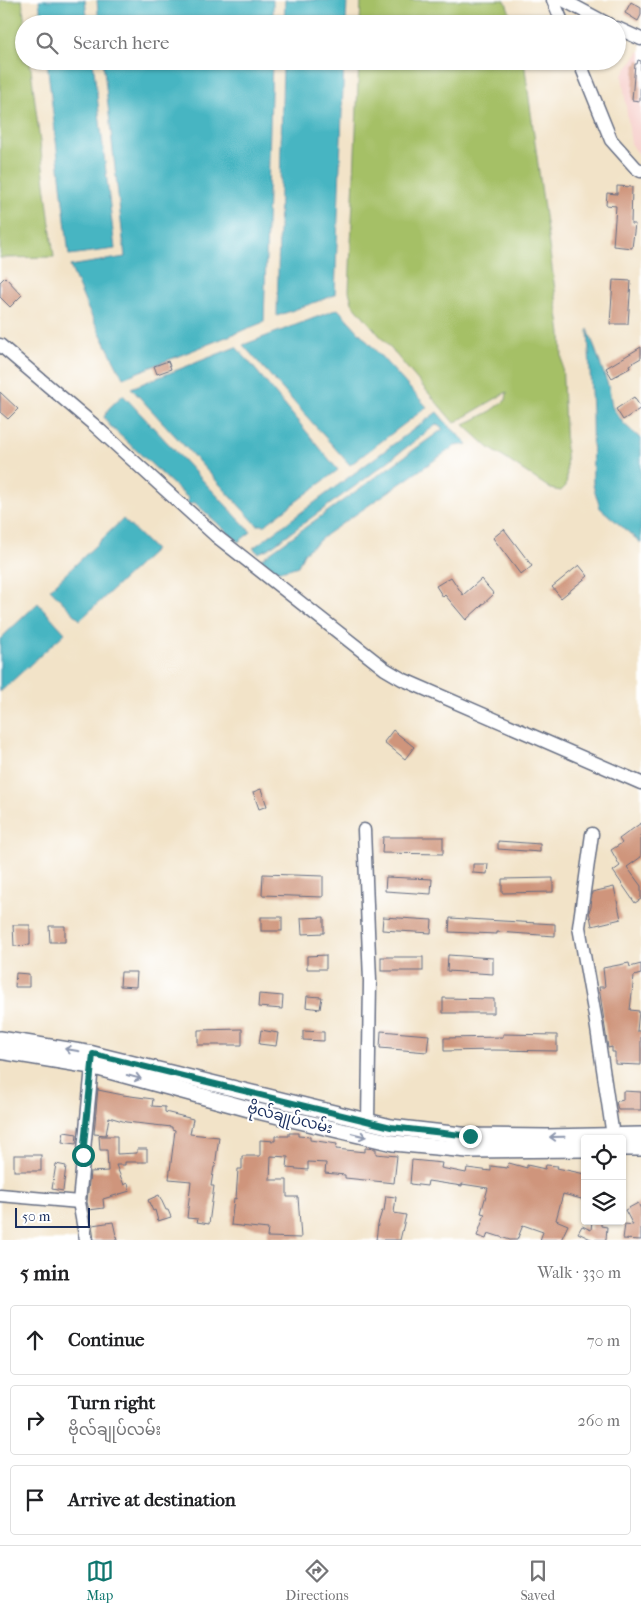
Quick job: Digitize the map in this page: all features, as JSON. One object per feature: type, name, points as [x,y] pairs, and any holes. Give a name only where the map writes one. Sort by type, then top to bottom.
[{"type":"main road","name":"ဗိုလ်ချုပ်လမ်း","points":[[0,1039],[391,1127],[470,1136],[581,1140]]},
{"type":"main road","name":"ဗိုလ်ချုပ်လမ်း","points":[[0,1051],[92,1060],[249,1109],[393,1143],[468,1150],[581,1149]]},
{"type":"main road","name":"ဗိုလ်ချုပ်လမ်း","points":[[626,1140],[641,1135]]},
{"type":"main road","name":"ဗိုလ်ချုပ်လမ်း","points":[[626,1144],[641,1148]]},
{"type":"street","points":[[553,0],[559,15]]},
{"type":"street","points":[[563,0],[591,15]]},
{"type":"street","points":[[626,32],[641,39]]},
{"type":"street","points":[[582,70],[611,140],[636,168],[641,171]]},
{"type":"street","points":[[0,345],[100,431],[216,536],[385,669],[402,679],[641,783]]},
{"type":"street","points":[[364,830],[370,981],[368,1122]]},
{"type":"street","points":[[592,834],[578,927],[617,1135]]},
{"type":"street","points":[[86,1240],[79,1202],[92,1060]]},
{"type":"street","points":[[0,1195],[79,1202]]},
{"type":"shaded area","points":[[641,50],[641,157],[631,144],[622,75]]},
{"type":"green space","points":[[0,0],[22,0],[24,15],[15,15],[15,70],[31,70],[54,257],[0,258]]},
{"type":"green space","points":[[361,0],[505,0],[511,15],[360,15]]},
{"type":"green space","points":[[359,70],[525,70],[561,334],[566,486],[561,491],[551,489],[488,447],[464,425],[491,411],[506,400],[507,392],[454,423],[352,303],[349,291]]},
{"type":"water","points":[[39,0],[85,0],[87,15],[41,15]]},
{"type":"water","points":[[97,0],[273,0],[273,15],[98,15]]},
{"type":"water","points":[[285,0],[347,0],[346,15],[284,15]]},
{"type":"water","points":[[48,70],[94,70],[115,249],[69,255]]},
{"type":"water","points":[[104,70],[272,70],[264,322],[123,378],[88,309],[70,266],[125,257]]},
{"type":"water","points":[[283,70],[344,70],[335,295],[277,316]]},
{"type":"water","points":[[338,309],[427,407],[350,465],[243,345]]},
{"type":"water","points":[[588,329],[609,388],[612,407],[624,424],[641,439],[641,543],[600,508],[593,485]]},
{"type":"water","points":[[236,347],[338,470],[265,525],[257,525],[131,388]]},
{"type":"water","points":[[123,395],[251,532],[238,542],[194,502],[189,505],[187,501],[189,499],[110,426],[104,417],[109,408]]},
{"type":"water","points":[[437,412],[468,444],[455,446],[327,534],[304,553],[298,566],[278,570],[261,559],[443,429],[437,424],[268,549],[258,553],[253,548]]},
{"type":"water","points":[[123,519],[155,550],[80,620],[50,589]]},
{"type":"water","points":[[38,603],[65,633],[0,692],[0,639]]},
{"type":"building","points":[[631,2],[641,8],[641,15],[638,21],[625,13]]},
{"type":"building","points":[[638,60],[641,61],[640,101],[632,100],[635,64],[637,64]]},
{"type":"building","points":[[617,186],[632,187],[631,224],[635,224],[632,248],[613,246],[616,206],[606,205],[607,193],[617,194]]},
{"type":"building","points":[[5,277],[22,295],[10,307],[0,297],[0,282]]},
{"type":"building","points":[[613,280],[631,281],[628,324],[610,324]]},
{"type":"building","points":[[641,347],[641,358],[629,365],[630,368],[612,378],[606,368]]},
{"type":"building","points":[[168,361],[171,369],[157,374],[154,366]]},
{"type":"building","points":[[0,392],[18,409],[8,419],[0,412]]},
{"type":"building","points":[[634,397],[641,408],[623,420],[616,409]]},
{"type":"building","points":[[504,529],[532,566],[521,575],[493,538]]},
{"type":"building","points":[[579,565],[588,576],[561,598],[552,587]]},
{"type":"building","points":[[451,577],[463,595],[481,579],[494,594],[466,620],[445,595],[443,597],[436,586]]},
{"type":"building","points":[[393,730],[414,747],[405,759],[384,742]]},
{"type":"building","points":[[261,789],[267,806],[259,809],[253,792]]},
{"type":"building","points":[[641,823],[641,857],[627,867],[641,886],[641,899],[635,903],[613,871],[620,866],[611,850],[622,843],[619,839]]},
{"type":"building","points":[[383,837],[443,837],[443,854],[382,853]]},
{"type":"building","points":[[498,841],[540,844],[540,852],[498,849]]},
{"type":"building","points":[[473,864],[488,864],[487,874],[473,873]]},
{"type":"building","points":[[263,874],[323,876],[323,897],[262,895]]},
{"type":"building","points":[[386,877],[432,879],[431,894],[385,891]]},
{"type":"building","points":[[553,878],[553,892],[502,893],[502,879]]},
{"type":"building","points":[[614,887],[621,919],[592,926],[589,911],[592,892]]},
{"type":"building","points":[[261,917],[282,917],[282,931],[261,931]]},
{"type":"building","points":[[324,917],[324,933],[302,934],[301,918]]},
{"type":"building","points":[[383,917],[432,920],[431,933],[382,930]]},
{"type":"building","points":[[450,918],[555,924],[555,936],[497,932],[497,934],[449,932]]},
{"type":"building","points":[[13,925],[30,925],[30,945],[14,946]]},
{"type":"building","points":[[49,926],[65,926],[65,942],[50,942]]},
{"type":"building","points":[[326,955],[326,969],[307,969],[307,956]]},
{"type":"building","points":[[448,955],[493,958],[493,974],[447,971]]},
{"type":"building","points":[[381,957],[423,957],[423,971],[381,971]]},
{"type":"building","points":[[629,963],[630,967],[641,964],[641,974],[634,976],[630,1010],[639,1011],[637,1031],[641,1031],[641,1065],[615,1064],[615,1052],[612,1052],[612,1047],[608,1048],[599,987],[605,987],[603,968]]},
{"type":"building","points":[[121,972],[137,972],[136,987],[120,986]]},
{"type":"building","points":[[16,973],[29,974],[29,987],[15,987]]},
{"type":"building","points":[[259,994],[283,996],[282,1009],[258,1007]]},
{"type":"building","points":[[307,996],[322,997],[320,1009],[306,1007]]},
{"type":"building","points":[[443,998],[494,999],[494,1013],[443,1013]]},
{"type":"building","points":[[242,1029],[242,1045],[198,1045],[198,1030]]},
{"type":"building","points":[[261,1030],[278,1033],[276,1046],[259,1044]]},
{"type":"building","points":[[303,1031],[324,1032],[324,1041],[303,1040]]},
{"type":"building","points":[[381,1031],[429,1035],[427,1052],[380,1048]]},
{"type":"building","points":[[503,1034],[557,1035],[557,1051],[444,1051],[444,1038],[503,1037]]},
{"type":"building","points":[[98,1088],[98,1090],[123,1095],[153,1099],[152,1106],[165,1107],[165,1112],[193,1119],[190,1134],[219,1137],[211,1186],[214,1186],[209,1224],[197,1222],[198,1219],[187,1218],[191,1181],[169,1179],[175,1130],[172,1127],[126,1122],[109,1117],[106,1135],[94,1134]]},
{"type":"building","points":[[623,1091],[641,1092],[641,1110],[618,1110],[616,1102],[623,1100]]},
{"type":"building","points":[[64,1132],[77,1134],[76,1144],[62,1142]]},
{"type":"building","points":[[289,1133],[298,1133],[298,1136],[310,1137],[310,1140],[337,1144],[336,1149],[365,1152],[365,1148],[376,1149],[376,1154],[397,1156],[394,1183],[345,1178],[345,1175],[325,1173],[326,1163],[308,1162],[308,1170],[287,1168],[288,1157],[271,1156],[270,1180],[287,1180],[287,1197],[298,1197],[301,1238],[267,1237],[268,1229],[231,1225],[234,1198],[236,1199],[238,1169],[242,1169],[242,1156],[260,1156],[260,1140],[275,1141],[275,1136],[289,1136]]},
{"type":"building","points":[[99,1136],[117,1136],[117,1154],[137,1153],[137,1149],[147,1149],[147,1162],[125,1162],[125,1165],[116,1165],[124,1185],[128,1183],[130,1191],[103,1199],[104,1208],[89,1210],[87,1202],[90,1172],[108,1171],[107,1150],[100,1150]]},
{"type":"building","points":[[14,1155],[41,1155],[41,1171],[14,1171]]},
{"type":"building","points":[[412,1160],[442,1163],[441,1168],[466,1173],[467,1168],[491,1171],[491,1166],[507,1168],[509,1163],[527,1168],[527,1165],[545,1169],[546,1165],[558,1166],[557,1168],[581,1173],[581,1199],[563,1194],[556,1220],[568,1225],[561,1240],[540,1240],[543,1232],[523,1225],[517,1240],[510,1240],[488,1233],[486,1239],[477,1236],[485,1214],[481,1213],[488,1188],[428,1181],[427,1186],[410,1184]]},
{"type":"building","points":[[56,1164],[66,1166],[63,1191],[52,1189]]},
{"type":"building","points":[[159,1195],[171,1217],[158,1221],[155,1210],[153,1211],[148,1200]]},
{"type":"building","points":[[386,1196],[396,1197],[394,1213],[406,1215],[400,1240],[376,1240],[378,1224],[382,1211],[384,1211]]},
{"type":"building","points":[[638,1203],[641,1209],[641,1240],[623,1239],[625,1225],[633,1225],[626,1209]]},
{"type":"building","points":[[113,1222],[117,1240],[94,1240],[92,1225]]},
{"type":"building","points":[[592,1225],[607,1227],[606,1240],[593,1240],[578,1233],[582,1226],[591,1230]]},
{"type":"route","points":[[83,1155],[93,1054],[391,1127],[470,1136]]}]
